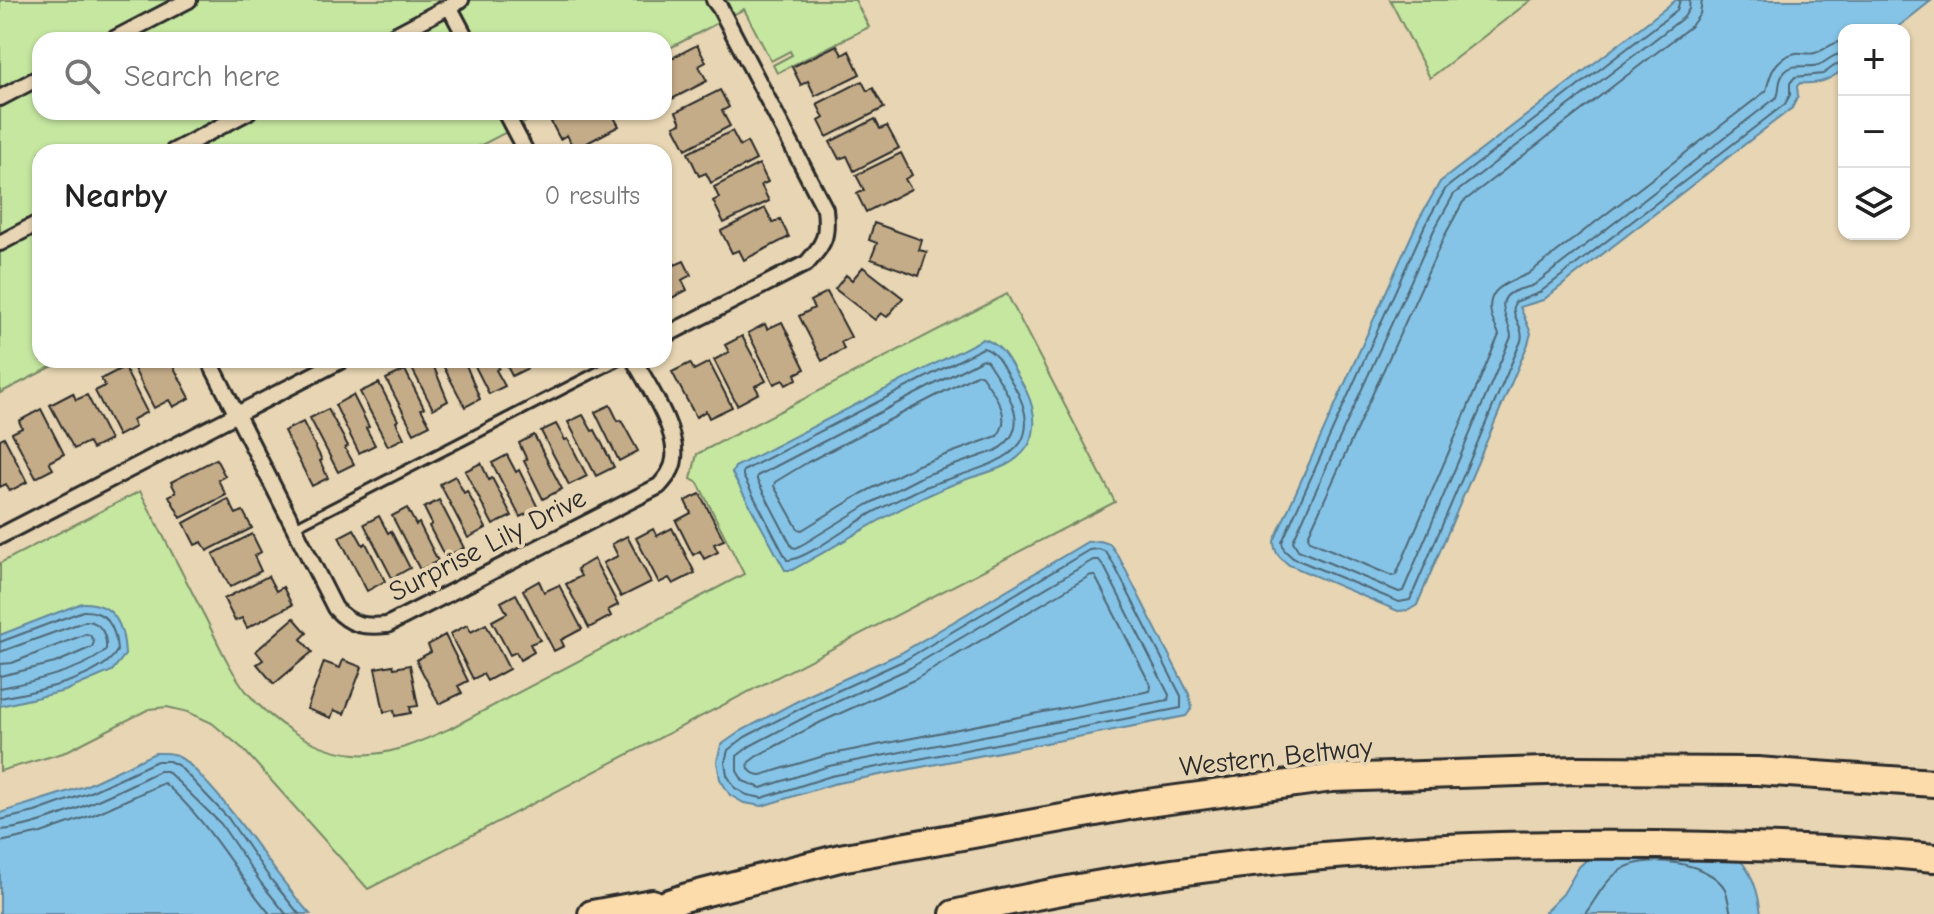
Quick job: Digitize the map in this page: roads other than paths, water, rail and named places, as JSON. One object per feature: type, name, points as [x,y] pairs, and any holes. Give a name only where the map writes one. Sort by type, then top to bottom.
[{"type":"highway","name":"Western Beltway","points":[[637,914],[687,897],[840,858],[1140,804],[1332,778],[1577,770],[1757,771],[1934,783]]},
{"type":"highway","points":[[954,914],[1175,872],[1366,852],[1539,843],[1796,847],[1934,858]]},
{"type":"highway","points":[[592,914],[687,897]]},
{"type":"street","points":[[127,32],[189,0]]},
{"type":"street","points":[[672,332],[807,263],[823,244],[827,226],[825,209],[714,0]]},
{"type":"street","points":[[400,32],[455,3],[464,32]]},
{"type":"street","points":[[0,98],[32,81]]},
{"type":"street","points":[[187,144],[233,120]]},
{"type":"street","points":[[509,120],[522,144]]},
{"type":"street","points":[[0,243],[32,226]]},
{"type":"street","name":"Surprise Lily Drive","points":[[213,368],[335,608],[347,621],[364,627],[387,625],[659,486],[670,474],[674,458],[671,432],[638,368]]},
{"type":"street","points":[[0,536],[326,368]]},
{"type":"lane","points":[[294,528],[604,368]]},
{"type":"water","points":[[1676,0],[1932,0],[1902,24],[1838,24],[1838,73],[1824,81],[1800,83],[1792,108],[1543,300],[1520,307],[1531,333],[1528,344],[1417,605],[1398,611],[1289,565],[1278,555],[1274,541],[1418,221],[1440,182]]},
{"type":"water","points":[[983,339],[1002,351],[1029,398],[1034,414],[1034,430],[1023,453],[1002,467],[923,498],[792,570],[785,570],[732,473],[735,467]]},
{"type":"water","points":[[1087,542],[1110,544],[1120,559],[1189,694],[1192,708],[1186,716],[833,784],[762,806],[744,803],[730,795],[720,779],[717,761],[721,745],[741,731],[807,696],[901,653]]},
{"type":"water","points":[[82,603],[102,607],[116,618],[125,655],[112,671],[65,691],[0,706],[0,635]]},
{"type":"water","points":[[155,753],[176,755],[197,771],[310,914],[0,914],[0,813],[85,786]]},
{"type":"water","points":[[1647,831],[1689,836],[1724,848],[1748,872],[1761,914],[1543,914],[1563,894],[1579,867],[1608,840]]}]
